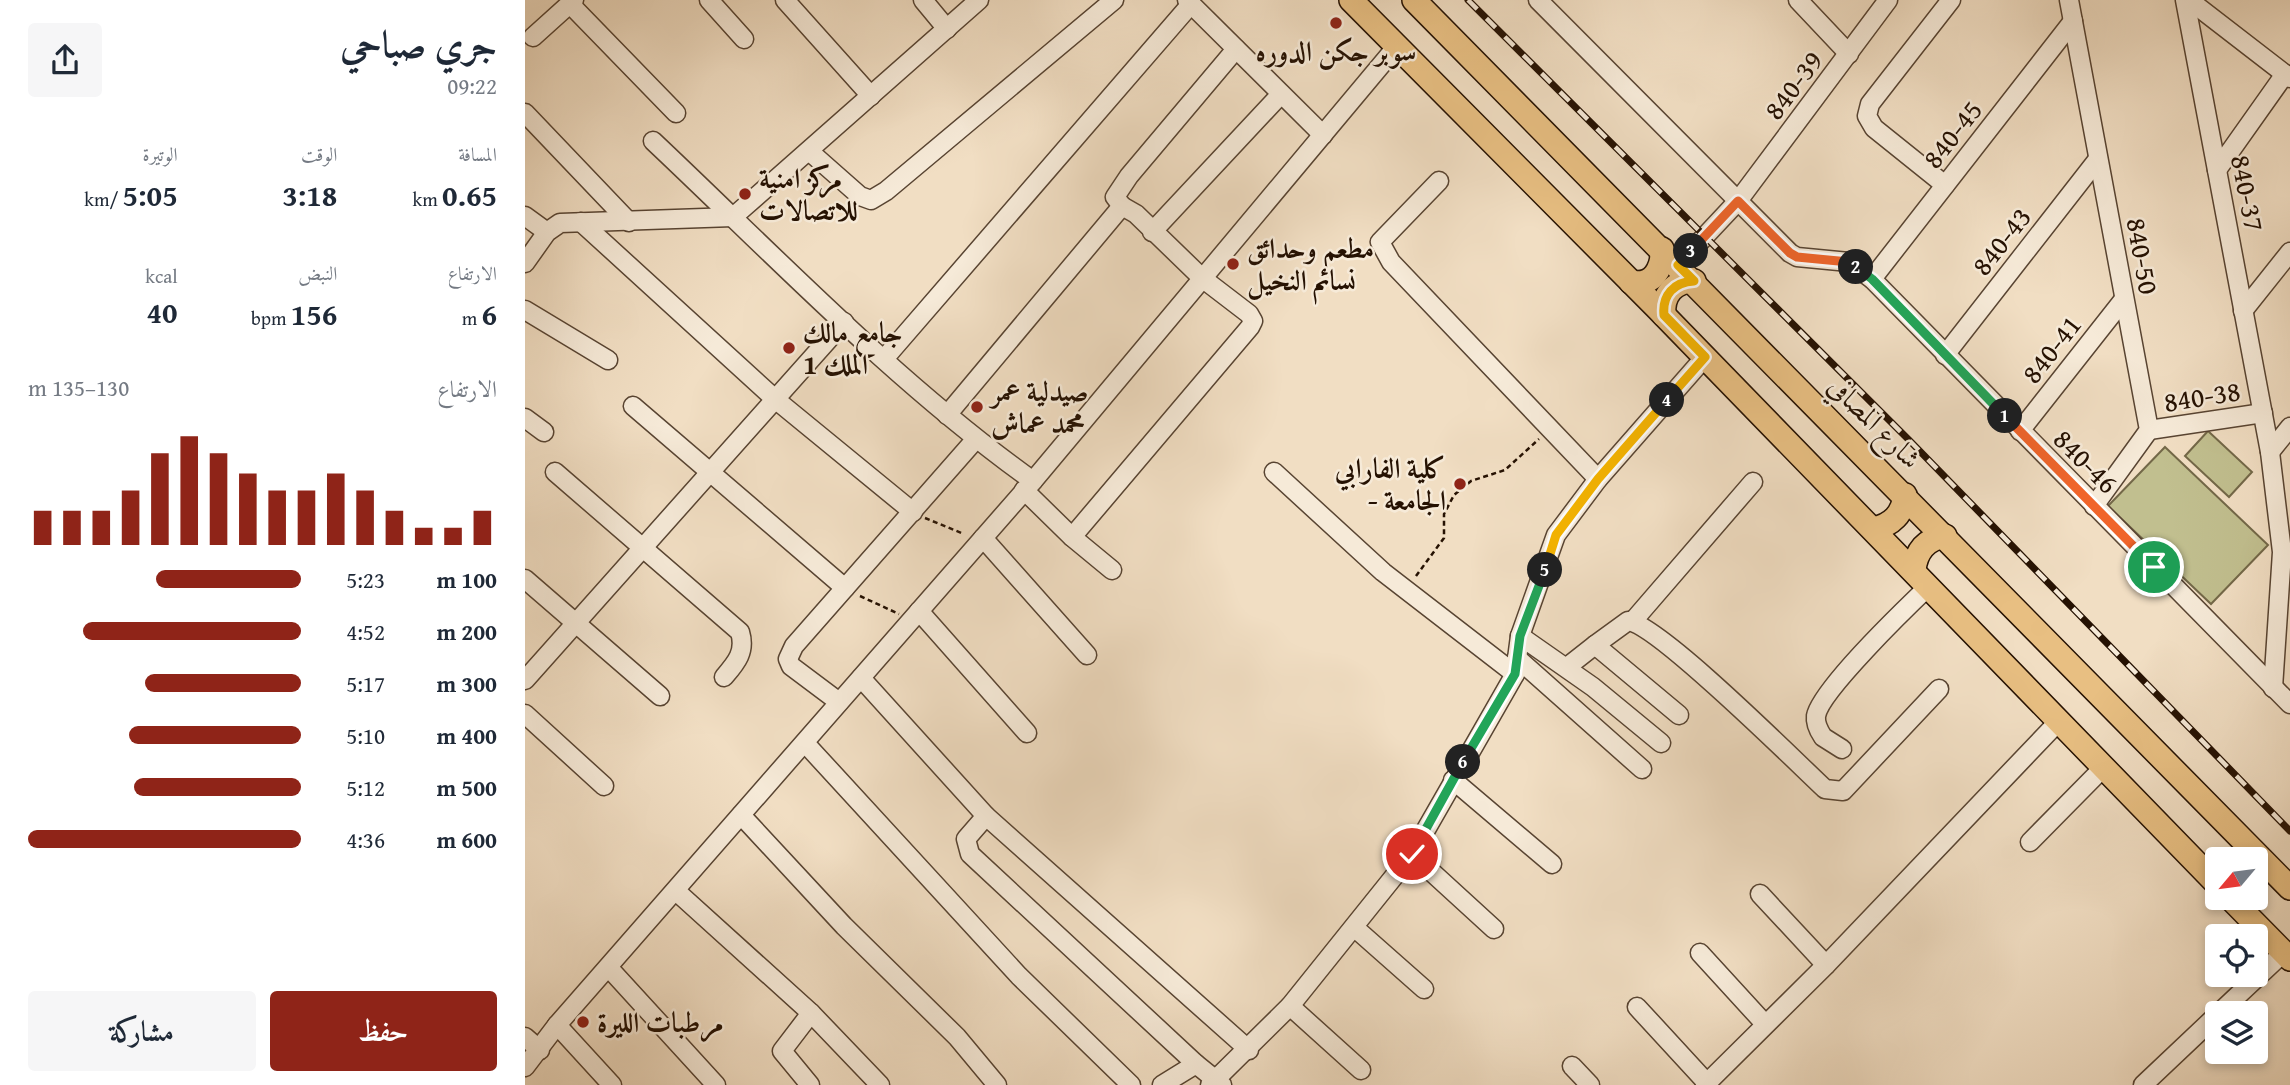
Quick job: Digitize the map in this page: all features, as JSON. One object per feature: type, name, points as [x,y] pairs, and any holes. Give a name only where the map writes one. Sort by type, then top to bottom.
[{"type":"main road","points":[[1351,0],[1664,315],[2205,872]]},
{"type":"main road","name":"شارع المصافي","points":[[1426,4],[1678,265],[2290,888]]},
{"type":"main road","points":[[1631,282],[1643,282],[1658,272],[1663,261],[1678,265],[1684,281],[1669,292],[1663,304],[1664,315]]},
{"type":"main road","points":[[1873,529],[1883,527],[1898,516],[1905,495]]},
{"type":"main road","points":[[1921,578],[1915,560],[1924,544],[1945,536]]},
{"type":"main road","points":[[2242,910],[2287,956]]},
{"type":"street","points":[[709,0],[744,39]]},
{"type":"street","points":[[785,0],[870,96]]},
{"type":"street","points":[[923,0],[947,29]]},
{"type":"street","points":[[525,263],[547,232],[560,223],[733,217],[979,0]]},
{"type":"street","points":[[809,151],[860,196],[871,200],[887,191],[1114,0]]},
{"type":"street","name":"840-46","points":[[1538,0],[1790,253],[1797,257],[1849,262],[1872,279],[2290,704]]},
{"type":"street","points":[[1798,0],[1849,54]]},
{"type":"street","name":"840-39","points":[[1678,265],[1738,201],[1888,0]]},
{"type":"street","points":[[1945,185],[1874,128],[1867,116],[1870,104],[1951,0]]},
{"type":"street","name":"840-50","points":[[2069,0],[2149,430]]},
{"type":"street","points":[[2187,0],[2288,76],[2217,170]]},
{"type":"street","name":"840-37","points":[[2187,0],[2263,412],[2286,556],[2273,688]]},
{"type":"street","points":[[534,37],[572,2],[676,113]]},
{"type":"street","points":[[884,359],[1189,2],[1323,135]]},
{"type":"street","name":"840-45","points":[[1872,279],[2073,21]]},
{"type":"street","points":[[525,1066],[557,1025],[982,539],[1397,47]]},
{"type":"street","points":[[1072,537],[1253,321],[1249,314],[1202,278],[1115,197],[1129,176],[1236,49]]},
{"type":"street","points":[[1152,232],[1281,94]]},
{"type":"street","points":[[525,113],[629,222]]},
{"type":"street","points":[[653,141],[884,359],[1028,485],[1072,537],[1112,570]]},
{"type":"street","name":"840-43","points":[[1945,355],[2098,159]]},
{"type":"street","points":[[1439,181],[1380,242],[1391,262],[1598,479]]},
{"type":"street","points":[[947,415],[1122,206]]},
{"type":"street","points":[[525,216],[547,232]]},
{"type":"street","points":[[581,222],[775,399],[913,512]]},
{"type":"street","points":[[2243,310],[2290,252]]},
{"type":"street","name":"840-41","points":[[2020,431],[2124,299]]},
{"type":"street","points":[[525,310],[608,360]]},
{"type":"street","points":[[525,680],[844,322]]},
{"type":"street","points":[[986,816],[966,839],[966,847],[970,853],[1216,1083],[1290,1006],[1412,854],[1516,666],[1520,636],[1556,535],[1598,479],[1705,357]]},
{"type":"street","points":[[632,406],[845,588]]},
{"type":"street","name":"840-38","points":[[2149,430],[2263,412]]},
{"type":"street","points":[[525,418],[544,432]]},
{"type":"street","points":[[2270,452],[2290,427]]},
{"type":"street","points":[[2094,506],[2149,430]]},
{"type":"street","points":[[839,702],[791,666],[788,659],[794,646],[975,440]]},
{"type":"street","points":[[555,472],[644,546],[740,632],[743,643],[741,654],[724,677]]},
{"type":"street","points":[[1274,472],[1406,590],[1516,666],[1642,769]]},
{"type":"street","points":[[1633,621],[1753,482]]},
{"type":"street","points":[[982,539],[1087,655]]},
{"type":"street","points":[[1842,750],[1822,737],[1816,717],[1820,708],[1921,578]]},
{"type":"street","points":[[525,579],[660,696]]},
{"type":"street","points":[[916,615],[1027,733]]},
{"type":"street","points":[[1567,667],[1628,621],[1633,621],[1643,626],[1709,681],[1825,789],[1843,792],[1939,690]]},
{"type":"street","points":[[1520,636],[1567,667],[1661,743]]},
{"type":"street","points":[[1595,645],[1679,715]]},
{"type":"street","points":[[861,678],[986,816],[1249,1050]]},
{"type":"street","points":[[525,714],[604,786]]},
{"type":"street","points":[[1637,1007],[1706,1084],[1826,965],[2059,721]]},
{"type":"street","points":[[805,743],[1019,976],[1131,1085]]},
{"type":"street","points":[[2030,842],[2104,768]]},
{"type":"street","points":[[1453,780],[1552,864]]},
{"type":"street","points":[[741,815],[844,926],[957,1037],[997,1085]]},
{"type":"street","points":[[1412,854],[1494,929]]},
{"type":"street","points":[[676,891],[811,1013],[880,1085]]},
{"type":"street","points":[[1760,894],[1826,965]]},
{"type":"street","points":[[1355,928],[1424,989]]},
{"type":"street","points":[[1700,953],[1765,1024]]},
{"type":"street","points":[[2233,1001],[2287,956]]},
{"type":"street","points":[[609,968],[716,1085]]},
{"type":"street","points":[[1290,1006],[1361,1070]]},
{"type":"street","points":[[810,1085],[782,1051],[811,1013]]},
{"type":"street","points":[[557,1025],[612,1085]]},
{"type":"street","points":[[2143,1085],[2205,1026]]},
{"type":"street","points":[[525,1037],[540,1050]]},
{"type":"street","points":[[1163,1085],[1196,1064]]},
{"type":"street","points":[[1572,1066],[1590,1085]]},
{"type":"path","points":[[1406,590],[1444,538],[1444,514],[1454,495],[1471,481],[1505,471],[1549,429]]},
{"type":"path","points":[[913,512],[982,539]]},
{"type":"path","points":[[845,588],[916,615]]},
{"type":"shaded area","points":[[2208,431],[2252,472],[2229,497],[2185,456]]},
{"type":"shaded area","points":[[2165,447],[2268,545],[2211,604],[2108,506]]},
{"type":"railway","points":[[1468,0],[1909,440],[2290,831]]},
{"type":"place","name":"سوبر جكن الدوره","points":[[1336,23]]},
{"type":"place","name":"مركز امنية للاتصالات","points":[[745,194]]},
{"type":"place","name":"مطعم وحدائق نسائم النخيل","points":[[1233,264]]},
{"type":"place","name":"جامع مالك الملك 1","points":[[789,348]]},
{"type":"place","name":"صيدلية عمر محمد عماش","points":[[977,407]]},
{"type":"place","name":"كلية الفارابي - الجامعة","points":[[1460,484]]},
{"type":"place","name":"مرطبات الليرة","points":[[583,1022]]},
{"type":"route","points":[[1412,854],[1515,674],[1520,636],[1556,535],[1598,479],[1705,357],[1664,315],[1663,304],[1669,292],[1677,285],[1684,281],[1694,281],[1678,265],[1738,201],[1790,253],[1797,257],[1849,262],[1872,279],[2154,567]]}]
